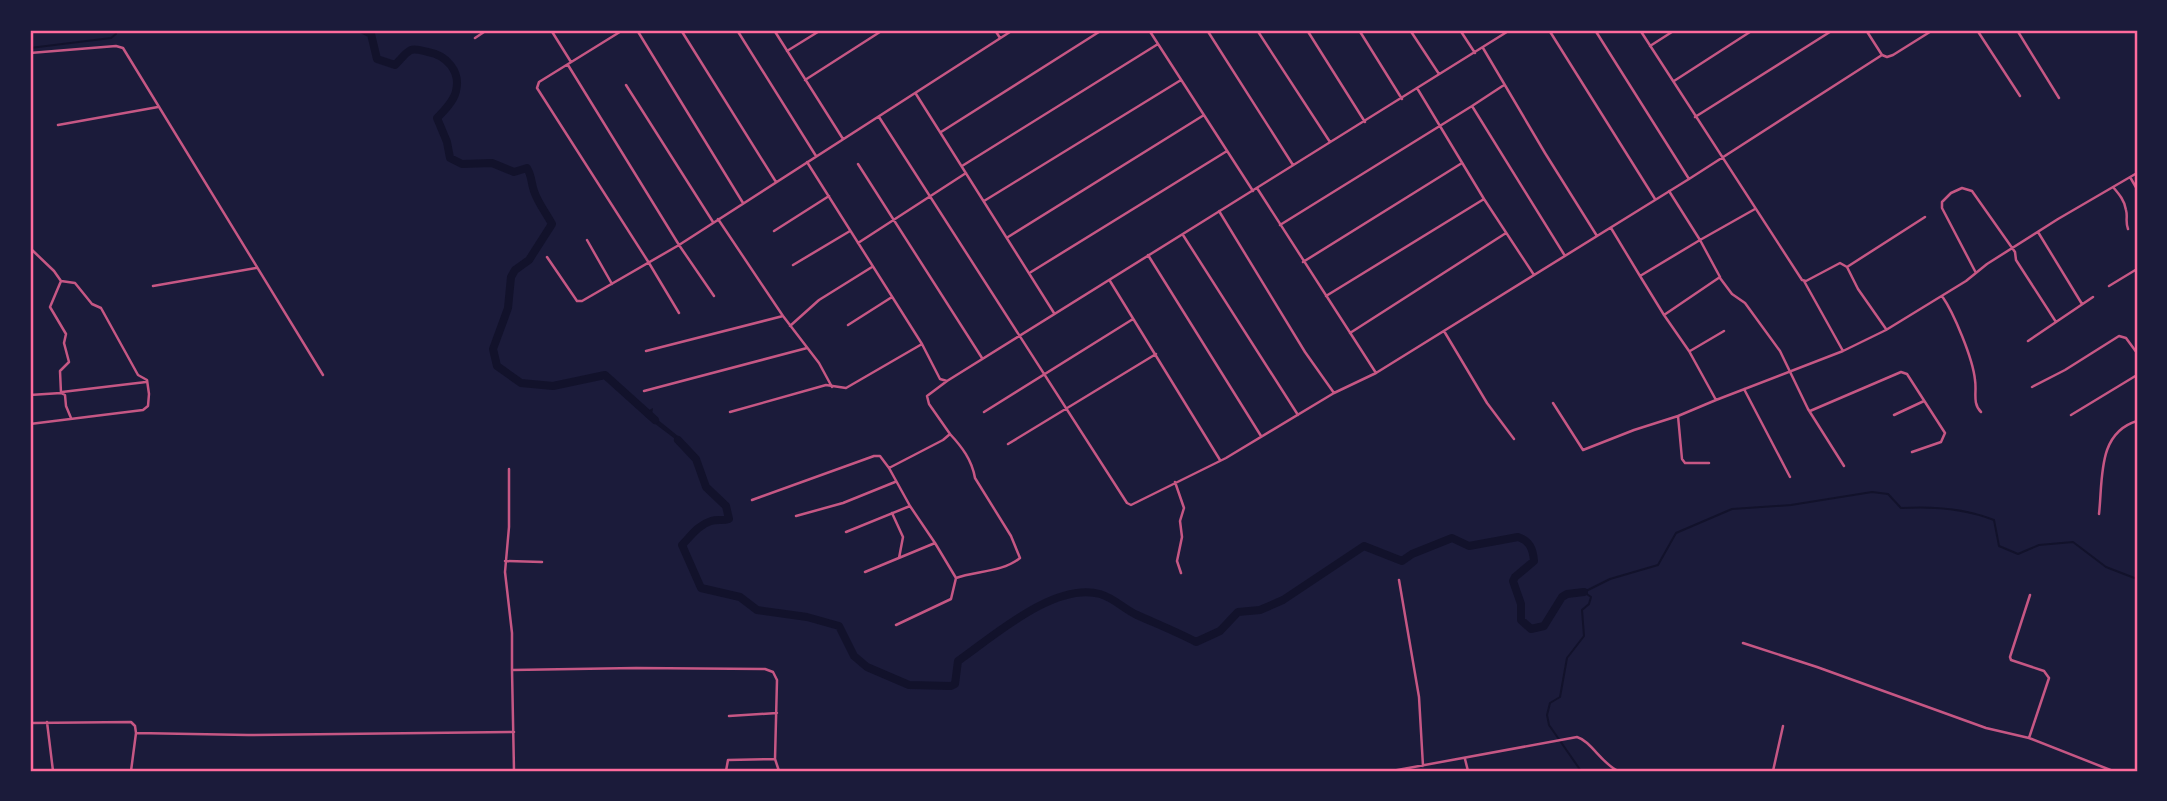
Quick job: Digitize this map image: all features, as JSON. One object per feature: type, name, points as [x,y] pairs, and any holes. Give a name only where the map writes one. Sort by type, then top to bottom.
[{"type":"street","points":[[475,38],[487,30]]},
{"type":"street","points":[[551,30],[679,245],[714,296]]},
{"type":"street","points":[[622,30],[539,82],[537,88],[679,313]]},
{"type":"street","points":[[637,30],[743,203]]},
{"type":"street","points":[[681,30],[776,182]]},
{"type":"street","points":[[737,30],[816,156]]},
{"type":"street","points":[[774,30],[843,139]]},
{"type":"street","points":[[787,51],[821,30]]},
{"type":"street","points":[[806,80],[883,30]]},
{"type":"street","points":[[995,30],[1000,38]]},
{"type":"street","points":[[547,257],[577,301],[582,301],[679,245],[1013,30]]},
{"type":"street","points":[[941,132],[1102,30]]},
{"type":"street","points":[[1156,30],[1150,31],[1376,373]]},
{"type":"street","points":[[1207,30],[1293,165]]},
{"type":"street","points":[[1257,30],[1330,142]]},
{"type":"street","points":[[1307,30],[1365,122]]},
{"type":"street","points":[[1359,30],[1402,99]]},
{"type":"street","points":[[1410,30],[1438,74]]},
{"type":"street","points":[[1460,30],[1475,52]]},
{"type":"street","points":[[956,578],[995,569],[1020,558],[1011,536],[975,478],[974,468],[964,448],[950,434],[929,404],[927,396],[982,358],[1509,30]]},
{"type":"street","points":[[1549,30],[1655,199]]},
{"type":"street","points":[[1595,30],[1689,179]]},
{"type":"street","points":[[1640,30],[1721,158],[1804,281],[1843,351]]},
{"type":"street","points":[[1650,46],[1675,30]]},
{"type":"street","points":[[1673,82],[1753,30]]},
{"type":"street","points":[[1695,117],[1833,30]]},
{"type":"street","points":[[1866,30],[1882,55],[1887,57],[1933,30]]},
{"type":"street","points":[[1920,30],[1924,36]]},
{"type":"street","points":[[1977,30],[2020,96]]},
{"type":"street","points":[[2017,30],[2059,98]]},
{"type":"street","points":[[962,166],[1158,44]]},
{"type":"street","points":[[30,53],[116,46],[123,48],[323,375]]},
{"type":"street","points":[[1483,48],[1597,236]]},
{"type":"street","points":[[879,117],[1127,503],[1134,504],[1220,460],[1334,393],[1376,373],[1689,179],[1882,55]]},
{"type":"street","points":[[984,201],[1181,80]]},
{"type":"street","points":[[625,85],[713,222]]},
{"type":"street","points":[[1280,225],[1504,85]]},
{"type":"street","points":[[1417,88],[1534,275]]},
{"type":"street","points":[[916,94],[1054,313]]},
{"type":"street","points":[[1472,106],[1565,256]]},
{"type":"street","points":[[58,125],[159,107]]},
{"type":"street","points":[[1007,237],[1204,115]]},
{"type":"street","points":[[1030,273],[1227,151]]},
{"type":"street","points":[[807,162],[922,344],[940,379],[947,381]]},
{"type":"street","points":[[1303,262],[1462,163]]},
{"type":"street","points":[[858,164],[982,358]]},
{"type":"street","points":[[858,243],[966,173]]},
{"type":"street","points":[[1553,403],[1583,450],[1790,372],[1886,330],[1942,296],[2010,249],[2137,173]]},
{"type":"street","points":[[2130,177],[2137,189]]},
{"type":"street","points":[[2113,187],[2122,198],[2128,229]]},
{"type":"street","points":[[1976,273],[1944,214],[1942,202],[1951,193],[1962,188],[1972,191],[2056,322]]},
{"type":"street","points":[[1669,191],[1720,278],[1732,294],[1745,303],[1756,316],[1780,351],[1810,411],[1843,467]]},
{"type":"street","points":[[774,230],[829,196]]},
{"type":"street","points":[[1325,297],[1484,199]]},
{"type":"street","points":[[1640,276],[1755,209]]},
{"type":"street","points":[[1219,211],[1305,352],[1334,393]]},
{"type":"street","points":[[1847,267],[1924,217]]},
{"type":"street","points":[[718,219],[833,388]]},
{"type":"street","points":[[1611,228],[1689,351],[1716,400]]},
{"type":"street","points":[[793,265],[850,231]]},
{"type":"street","points":[[2038,232],[2082,304]]},
{"type":"street","points":[[1182,233],[1298,415]]},
{"type":"street","points":[[1349,334],[1506,233]]},
{"type":"street","points":[[587,240],[612,284]]},
{"type":"street","points":[[30,248],[61,281],[75,283],[92,304],[101,308],[138,375],[148,382]]},
{"type":"street","points":[[1148,254],[1261,436]]},
{"type":"street","points":[[1804,281],[1840,263],[1847,267],[1858,289],[1886,330]]},
{"type":"street","points":[[790,326],[819,300],[873,267]]},
{"type":"street","points":[[153,286],[256,268]]},
{"type":"street","points":[[2109,286],[2137,269]]},
{"type":"street","points":[[1664,315],[1720,278]]},
{"type":"street","points":[[1109,279],[1220,460]]},
{"type":"street","points":[[61,281],[50,307],[66,334],[64,343],[69,360],[60,372],[62,392],[71,418]]},
{"type":"street","points":[[1942,296],[1953,312],[1973,371],[1976,407],[1981,412]]},
{"type":"street","points":[[848,325],[892,297]]},
{"type":"street","points":[[2028,341],[2093,297]]},
{"type":"street","points":[[646,351],[783,316]]},
{"type":"street","points":[[984,412],[1133,318]]},
{"type":"street","points":[[1444,331],[1487,403],[1514,439]]},
{"type":"street","points":[[1689,351],[1724,331]]},
{"type":"street","points":[[2032,387],[2119,336],[2126,338],[2137,353]]},
{"type":"street","points":[[730,412],[826,385],[846,388],[922,344]]},
{"type":"street","points":[[644,391],[807,348]]},
{"type":"street","points":[[1008,444],[1156,354]]},
{"type":"street","points":[[1810,411],[1901,372],[1907,374],[1945,432],[1945,436],[1936,444],[1919,447],[1912,452]]},
{"type":"street","points":[[2071,415],[2137,375]]},
{"type":"street","points":[[30,395],[148,382]]},
{"type":"street","points":[[30,424],[146,409],[149,398],[148,382]]},
{"type":"street","points":[[1744,389],[1790,477]]},
{"type":"street","points":[[1894,415],[1924,401]]},
{"type":"street","points":[[1678,416],[1683,462],[1709,463]]},
{"type":"street","points":[[2099,514],[2109,441],[2121,427],[2137,421]]},
{"type":"street","points":[[889,468],[950,434]]},
{"type":"street","points":[[752,500],[880,456],[956,578],[951,599],[896,625]]},
{"type":"street","points":[[509,469],[509,527],[505,561],[512,633],[514,771]]},
{"type":"street","points":[[796,516],[843,503],[895,481]]},
{"type":"street","points":[[1175,482],[1184,508],[1180,521],[1182,537],[1177,561],[1181,573]]},
{"type":"street","points":[[846,532],[910,506]]},
{"type":"street","points":[[892,513],[903,537],[899,558]]},
{"type":"street","points":[[865,572],[935,543]]},
{"type":"street","points":[[505,561],[542,562]]},
{"type":"street","points":[[1399,580],[1419,697],[1423,766]]},
{"type":"street","points":[[2029,738],[2049,678],[2044,671],[2011,660],[2010,657],[2030,596]]},
{"type":"street","points":[[1743,643],[1986,727],[2029,738],[2113,771]]},
{"type":"street","points":[[512,670],[636,667],[765,669],[773,672],[777,680],[775,759],[779,771]]},
{"type":"street","points":[[729,716],[777,713]]},
{"type":"street","points":[[47,722],[52,771]]},
{"type":"street","points":[[30,723],[133,724],[136,733],[131,771]]},
{"type":"street","points":[[1773,771],[1783,726]]},
{"type":"street","points":[[136,733],[248,735],[514,732]]},
{"type":"street","points":[[1392,771],[1568,738],[1584,740],[1605,764],[1618,771]]},
{"type":"street","points":[[726,771],[727,760],[775,759]]},
{"type":"street","points":[[1465,759],[1468,771]]},
{"type":"shaded area","points":[[653,408],[652,415],[678,436],[696,459],[683,445],[646,417]]},
{"type":"waterway","points":[[30,48],[111,38],[116,34],[115,30]]},
{"type":"waterway","points":[[363,30],[371,34],[377,59],[395,65],[407,52],[415,49],[435,54],[451,65],[457,84],[455,95],[437,118],[450,158],[462,164],[492,163],[514,172],[527,168],[536,195],[552,224],[529,260],[515,270],[511,277],[508,308],[493,349],[497,366],[521,383],[553,386],[605,375],[655,420]]},
{"type":"waterway","points":[[678,440],[696,459],[706,487],[726,506],[729,519],[713,520],[702,525],[682,545],[701,588],[740,597],[757,610],[807,617],[839,626],[854,656],[867,667],[909,685],[955,684],[958,661],[989,638],[1044,603],[1082,592],[1105,596],[1137,615],[1196,642],[1220,631],[1238,612],[1260,610],[1283,600],[1364,546],[1402,561],[1412,554],[1452,538],[1469,546],[1518,537],[1530,546],[1533,553],[1534,561],[1513,581],[1521,604],[1521,620],[1531,629],[1544,626],[1562,597],[1584,592]]},
{"type":"waterway","points":[[1581,771],[1549,725],[1547,715],[1550,703],[1560,697],[1567,658],[1584,636],[1582,610],[1589,604],[1591,597],[1584,592],[1610,579],[1658,565],[1676,533],[1732,509],[1791,505],[1872,492],[1888,494],[1901,508],[1948,509],[1994,520],[1999,546],[2018,554],[2039,545],[2073,542],[2106,567],[2137,579]]}]
